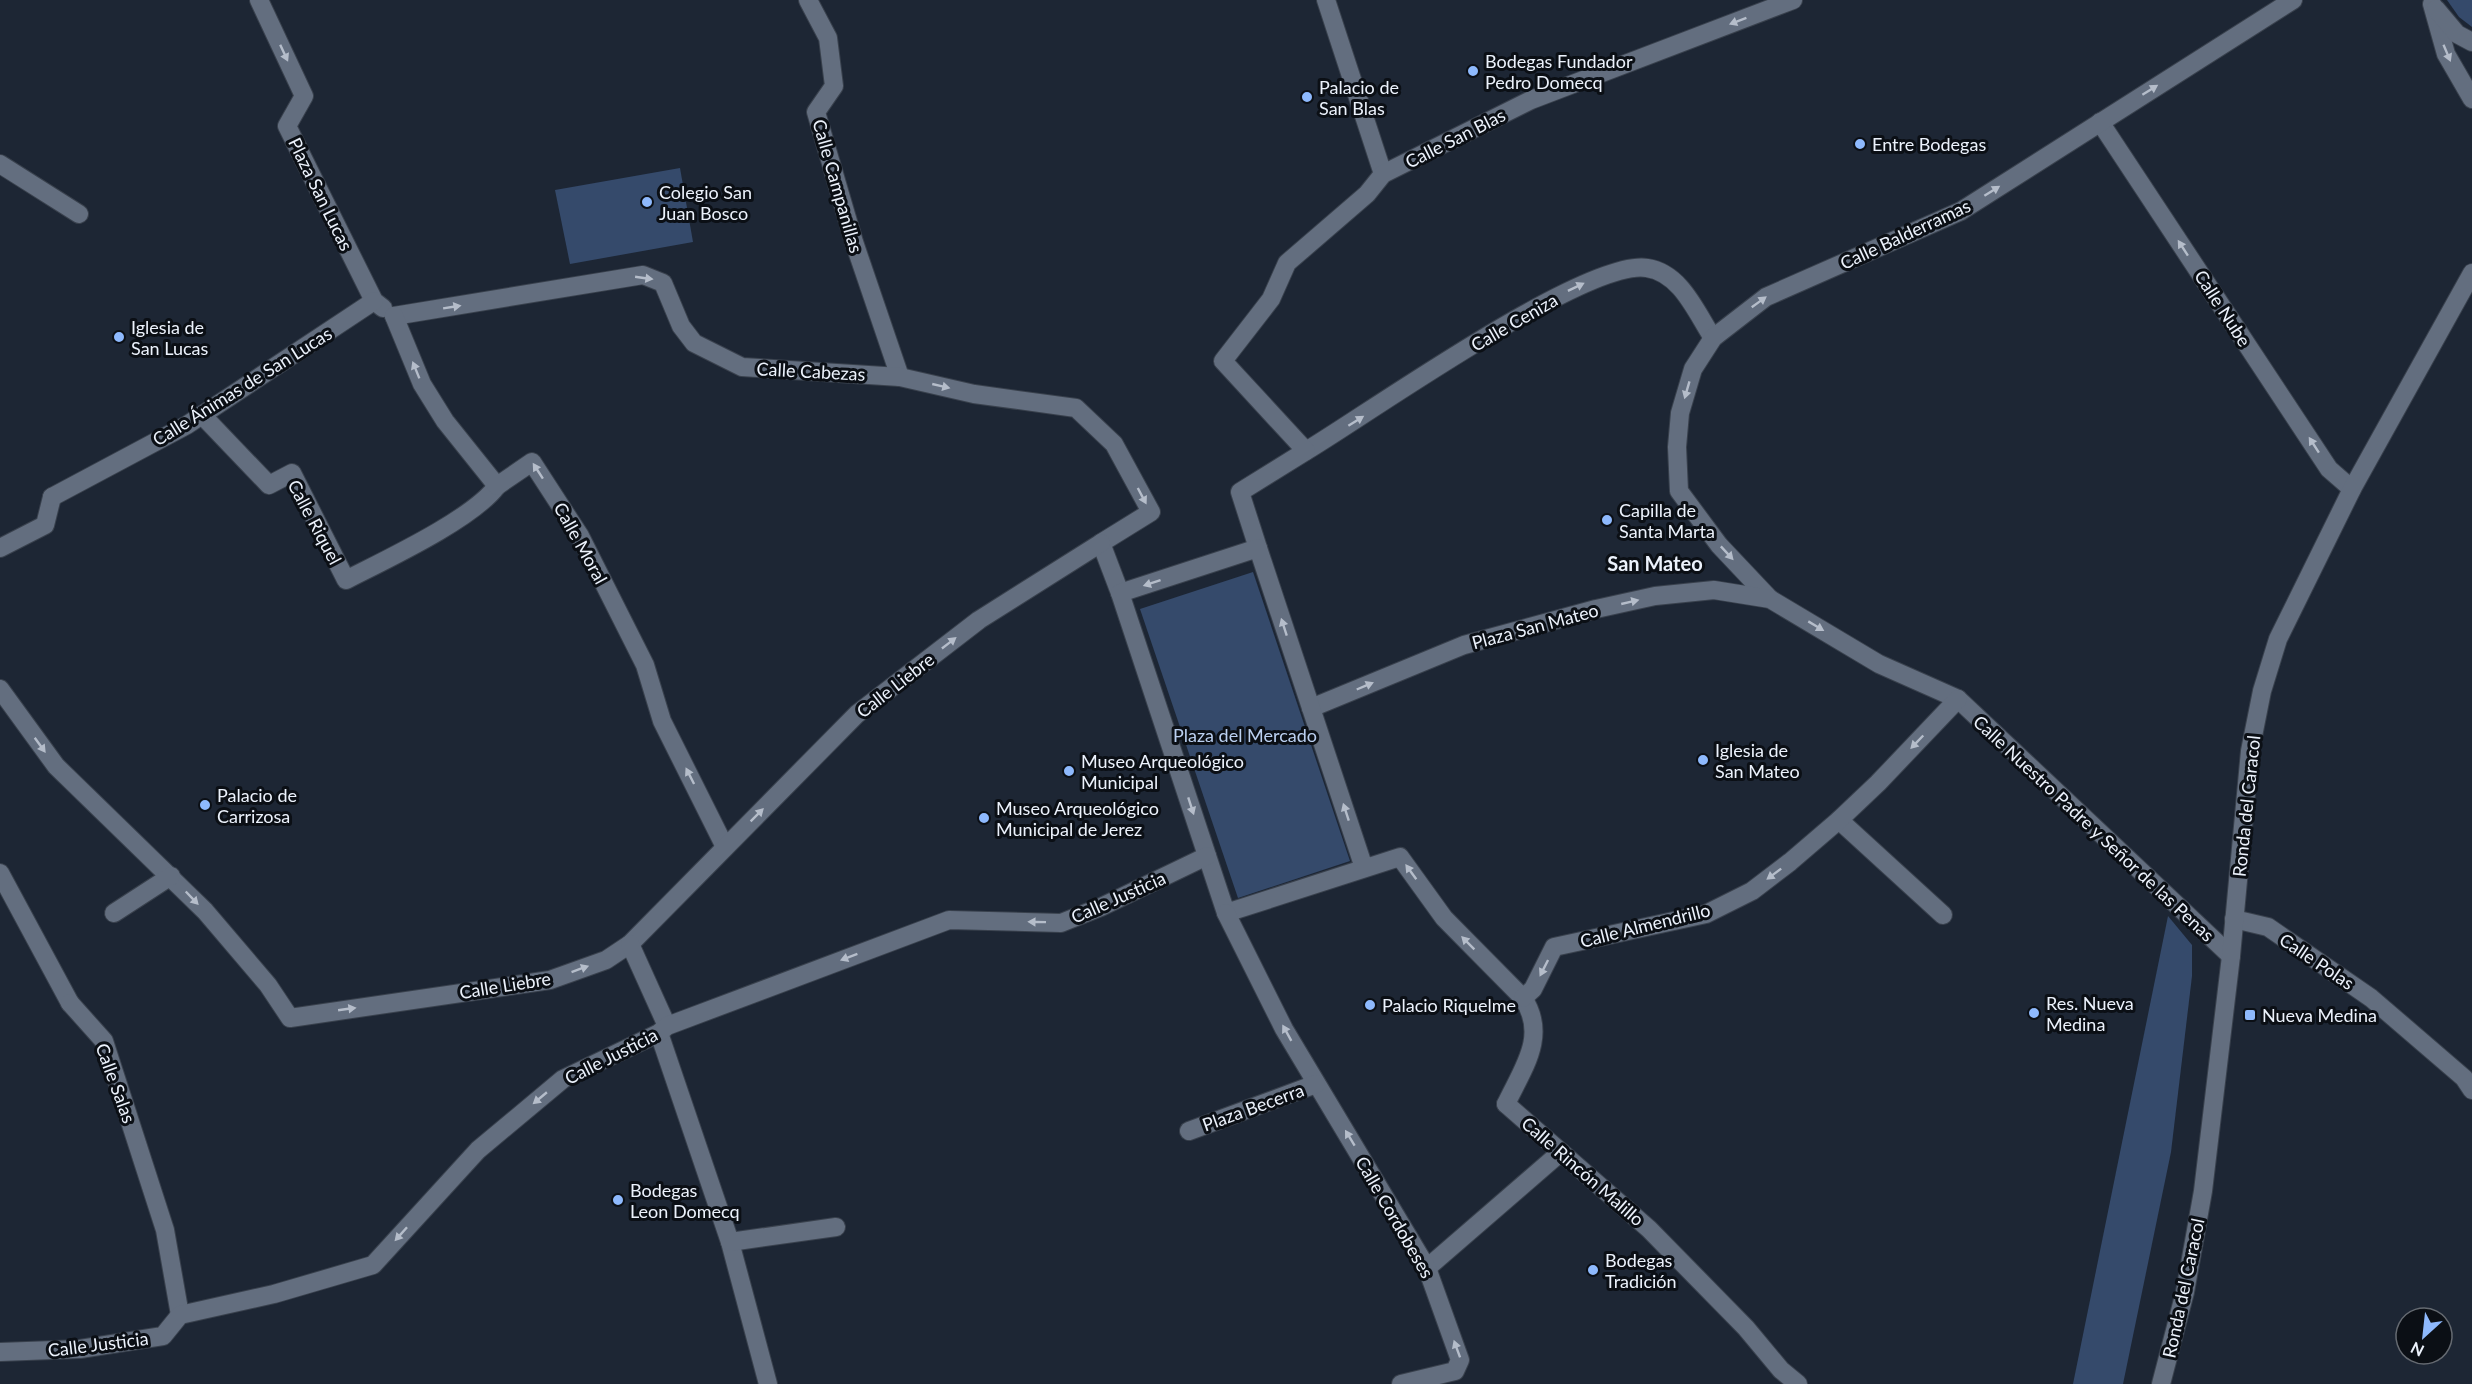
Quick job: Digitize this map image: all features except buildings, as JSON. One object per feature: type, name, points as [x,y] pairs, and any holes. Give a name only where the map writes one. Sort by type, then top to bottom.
[{"type":"street","name":"Plaza San Lucas","points":[[259,0],[304,96],[287,126],[374,301],[394,316]]},
{"type":"street","name":"Calle Campanillas","points":[[808,0],[828,38],[834,86],[816,112],[854,242],[900,377]]},
{"type":"street","points":[[1326,0],[1383,174]]},
{"type":"street","name":"Calle San Blas","points":[[1306,451],[1224,361],[1271,299],[1287,263],[1367,194],[1383,174],[1531,100],[1793,0]]},
{"type":"street","name":"Calle Balderramas","points":[[1679,490],[1677,447],[1680,412],[1693,369],[1713,338],[1766,297],[1961,211],[2293,0]]},
{"type":"street","points":[[2431,2],[2457,34],[2472,42]]},
{"type":"street","points":[[2431,2],[2446,54],[2472,99]]},
{"type":"street","name":"Calle Nube","points":[[2100,122],[2329,469],[2352,489]]},
{"type":"street","points":[[0,165],[79,214]]},
{"type":"street","name":"Calle Ceniza","points":[[1306,451],[1456,356],[1561,294],[1600,275],[1626,267],[1648,268],[1666,275],[1682,289],[1713,338]]},
{"type":"street","name":"Ronda del Caracol","points":[[2161,1384],[2185,1292],[2203,1191],[2231,956],[2250,751],[2262,691],[2278,639],[2352,489],[2472,273]]},
{"type":"street","name":"Calle Cabezas","points":[[394,316],[643,275],[663,283],[681,326],[694,343],[742,367],[900,377],[974,394],[1076,408],[1114,444],[1151,512],[1101,543]]},
{"type":"street","name":"Calle Ánimas de San Lucas","points":[[0,548],[45,525],[52,497],[202,415],[374,301]]},
{"type":"street","points":[[394,316],[422,384],[445,421],[497,486]]},
{"type":"street","name":"Calle Riquel","points":[[202,415],[269,485],[292,473],[346,580],[430,535],[488,498],[497,486]]},
{"type":"street","points":[[1306,451],[1239,492],[1364,868]]},
{"type":"street","name":"Calle Moral","points":[[497,486],[532,462],[580,536],[645,664],[662,721],[725,847]]},
{"type":"street","name":"Plaza San Mateo","points":[[1679,490],[1719,545],[1770,599],[1879,664],[1958,699]]},
{"type":"street","points":[[1101,543],[1120,593],[1226,913],[1284,1029],[1316,1084]]},
{"type":"street","name":"Calle Liebre","points":[[2,695],[56,766],[171,876],[237,946],[290,1018],[550,980],[606,960],[630,944],[857,714],[979,620],[1101,543]]},
{"type":"street","points":[[1120,593],[1258,548]]},
{"type":"street","name":"Plaza San Mateo","points":[[1311,708],[1464,645],[1596,609],[1655,596],[1714,590],[1770,599]]},
{"type":"street","name":"Calle Almendrillo","points":[[1523,998],[1533,989],[1554,947],[1706,914],[1752,891],[1790,862],[1878,783],[1958,699]]},
{"type":"street","name":"Calle Nuestro Padre y Señor de las Penas","points":[[1958,699],[2231,956]]},
{"type":"street","points":[[1839,819],[1943,915]]},
{"type":"street","name":"Calle Justicia","points":[[0,1352],[80,1349],[163,1336],[180,1315],[274,1294],[373,1265],[478,1149],[563,1079],[663,1029],[949,920],[1060,923],[1101,907],[1207,856]]},
{"type":"street","points":[[1226,913],[1400,857],[1444,918],[1523,998]]},
{"type":"street","name":"Calle Salas","points":[[0,873],[70,1002],[104,1041],[165,1230],[180,1315]]},
{"type":"street","points":[[114,913],[171,876]]},
{"type":"street","name":"Calle Polas","points":[[2234,919],[2268,927],[2371,998],[2464,1078],[2472,1090]]},
{"type":"street","points":[[630,944],[663,1029],[730,1242],[768,1384]]},
{"type":"street","name":"Calle Rincón Malillo","points":[[1523,998],[1533,1013],[1534,1046],[1506,1104],[1649,1229],[1746,1328],[1780,1370],[1798,1384]]},
{"type":"street","name":"Plaza Becerra","points":[[1189,1131],[1316,1084]]},
{"type":"street","name":"Calle Cordobeses","points":[[1316,1084],[1427,1268],[1461,1360],[1455,1371],[1401,1384]]},
{"type":"street","points":[[1427,1268],[1561,1152]]},
{"type":"street","points":[[730,1242],[836,1227]]},
{"type":"green space","points":[[2447,0],[2472,0],[2472,27],[2459,17]]},
{"type":"green space","points":[[680,168],[693,242],[570,264],[555,190]]},
{"type":"green space","name":"Plaza del Mercado","points":[[1253,572],[1350,861],[1238,898],[1140,609]]},
{"type":"green space","points":[[2168,916],[2192,945],[2192,976],[2171,1152],[2123,1384],[2073,1384]]},
{"type":"place","name":"Bodegas Fundador Pedro Domecq","points":[[1473,71]]},
{"type":"place","name":"Palacio de San Blas","points":[[1307,97]]},
{"type":"place","name":"Entre Bodegas","points":[[1860,144]]},
{"type":"place","name":"Colegio San Juan Bosco","points":[[647,202]]},
{"type":"place","name":"Iglesia de San Lucas","points":[[119,337]]},
{"type":"place","name":"Capilla de Santa Marta","points":[[1607,520]]},
{"type":"place","name":"Iglesia de San Mateo","points":[[1703,760]]},
{"type":"place","name":"Museo Arqueológico Municipal","points":[[1069,771]]},
{"type":"place","name":"Palacio de Carrizosa","points":[[205,805]]},
{"type":"place","name":"Museo Arqueológico Municipal de Jerez","points":[[984,818]]},
{"type":"place","name":"Palacio Riquelme","points":[[1370,1005]]},
{"type":"place","name":"Res. Nueva Medina","points":[[2034,1013]]},
{"type":"place","name":"Nueva Medina","points":[[2250,1015]]},
{"type":"place","name":"Bodegas Leon Domecq","points":[[618,1200]]},
{"type":"place","name":"Bodegas Tradición","points":[[1593,1270]]},
{"type":"district","name":"San Mateo","points":[[1655,563]]}]
